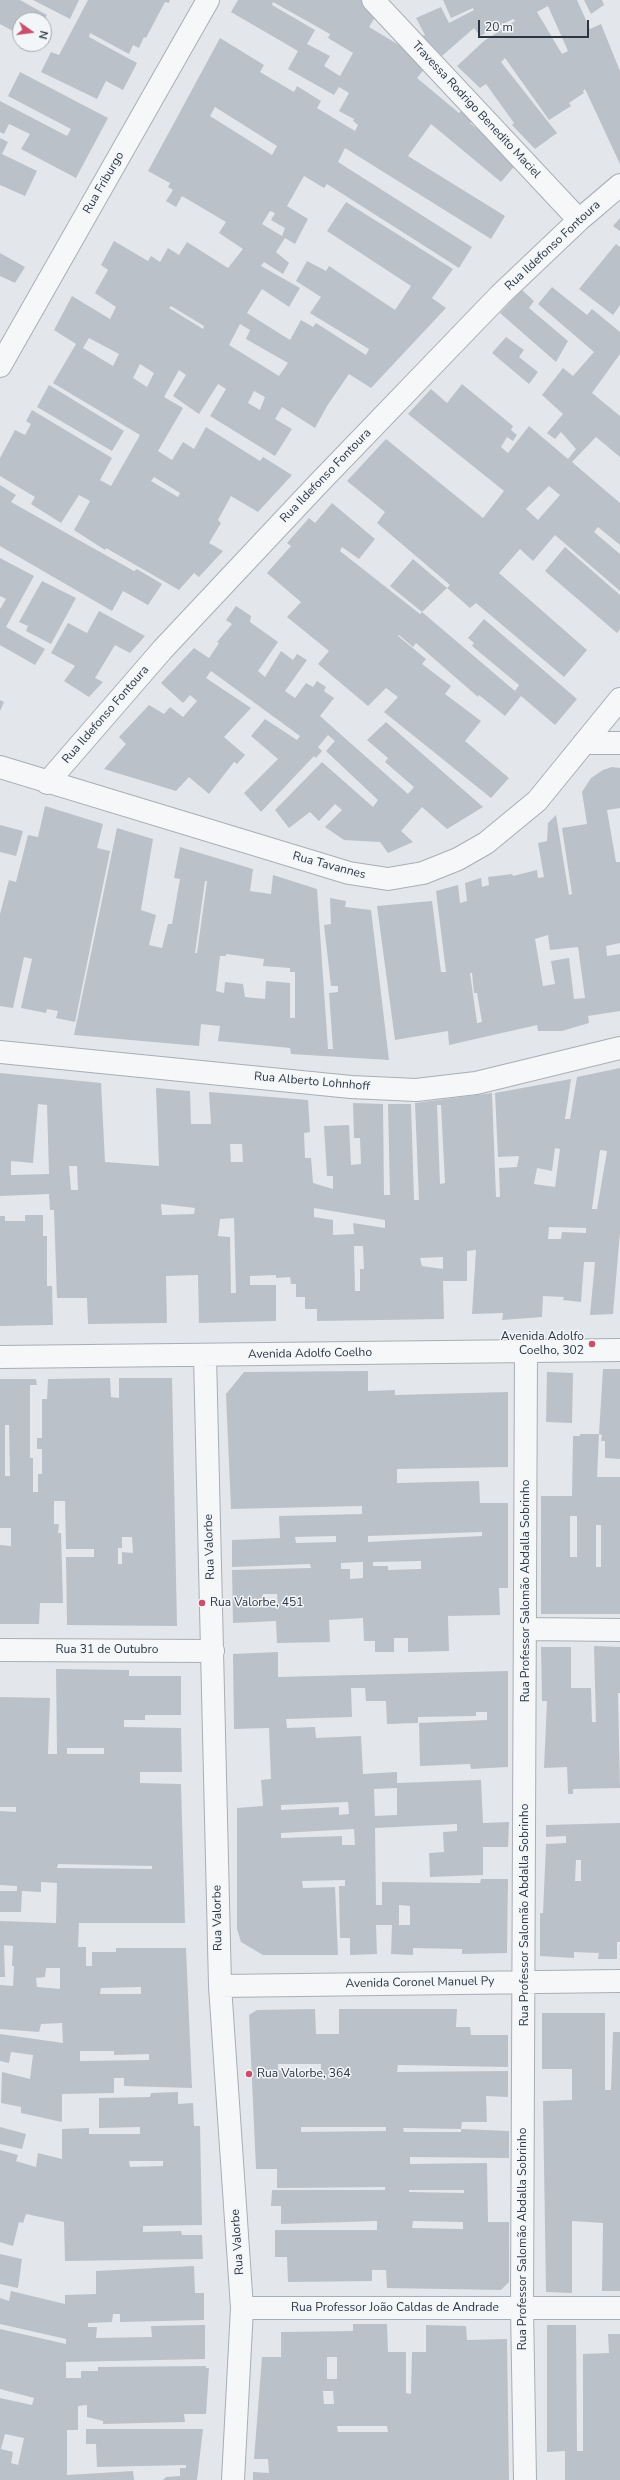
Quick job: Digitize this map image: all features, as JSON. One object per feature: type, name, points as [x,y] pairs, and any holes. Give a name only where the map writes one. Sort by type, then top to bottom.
[{"type":"street","name":"Rua Friburgo","points":[[0,366],[208,0]]},
{"type":"street","name":"Travessa Rodrigo Benedito Maciel","points":[[373,0],[580,220]]},
{"type":"street","name":"Rua Ildefonso Fontoura","points":[[47,783],[163,649],[317,484],[500,295],[580,220],[620,185]]},
{"type":"street","name":"Rua Tavannes","points":[[0,767],[47,783],[349,873],[388,879],[423,873],[458,859],[486,842],[537,801],[620,699]]},
{"type":"street","points":[[584,743],[620,742]]},
{"type":"street","name":"Rua Alberto Lohnhoff","points":[[0,1052],[351,1087],[416,1090],[476,1083],[620,1048]]},
{"type":"street","name":"Avenida Adolfo Coelho","points":[[0,1357],[205,1356],[526,1350],[620,1350]]},
{"type":"street","name":"Rua Professor Salomão Abdalla Sobrinho","points":[[525,2480],[522,2308],[526,1350]]},
{"type":"street","name":"Rua Valorbe","points":[[205,1356],[220,1986],[242,2308],[233,2480]]},
{"type":"street","points":[[526,1629],[620,1630]]},
{"type":"street","name":"Rua 31 de Outubro","points":[[0,1650],[213,1651]]},
{"type":"street","name":"Avenida Coronel Manuel Py","points":[[220,1986],[620,1981]]},
{"type":"street","name":"Rua Professor João Caldas de Andrade","points":[[242,2308],[620,2308]]},
{"type":"building","points":[[0,0],[20,0],[42,12],[12,12],[12,31],[0,24]]},
{"type":"building","points":[[33,0],[79,0],[70,19]]},
{"type":"building","points":[[88,0],[170,0],[169,3],[165,2],[139,48],[133,45],[129,54],[90,33],[89,37],[137,63],[123,90],[106,81],[97,99],[41,72],[51,52],[59,55]]},
{"type":"building","points":[[238,0],[363,0],[377,14],[369,27],[404,48],[426,67],[417,78],[459,113],[465,107],[476,118],[470,123],[518,162],[501,182],[431,124],[408,156],[505,216],[491,239],[345,148],[338,162],[472,247],[459,268],[327,184],[324,188],[304,176],[287,206],[308,219],[295,244],[285,238],[276,252],[289,263],[283,274],[264,262],[261,266],[300,288],[289,307],[262,289],[247,313],[290,340],[301,320],[313,327],[316,323],[366,355],[369,349],[310,313],[321,297],[296,281],[307,261],[326,271],[329,266],[395,310],[411,286],[327,231],[346,202],[453,269],[432,298],[446,308],[371,388],[349,374],[327,406],[315,428],[282,407],[275,419],[292,429],[275,456],[210,416],[226,389],[218,384],[199,414],[173,396],[186,375],[179,370],[164,397],[183,408],[158,451],[172,460],[183,442],[194,449],[206,427],[260,461],[263,457],[292,475],[258,512],[231,496],[218,520],[221,523],[209,543],[223,551],[199,577],[194,573],[179,590],[106,548],[105,550],[74,530],[90,501],[79,495],[61,523],[31,504],[35,497],[0,476],[0,458],[15,430],[25,435],[31,424],[26,421],[32,410],[112,458],[100,480],[111,486],[140,435],[53,383],[76,344],[54,330],[72,296],[110,319],[116,307],[95,293],[108,270],[101,265],[114,241],[148,261],[151,256],[160,262],[168,248],[179,255],[187,242],[228,268],[243,249],[219,233],[226,222],[182,196],[176,207],[166,201],[173,190],[168,187],[170,183],[148,171],[220,38],[264,65],[260,72],[294,92],[297,86],[321,101],[317,108],[355,131],[358,125],[353,121],[354,119],[339,111],[349,93],[339,87],[334,95],[288,69],[298,51],[231,12]],"holes":[[[273,2],[330,34],[328,38],[353,53],[340,76],[324,66],[330,56],[307,44],[315,30],[272,5]],[[215,107],[277,146],[272,155],[210,116]],[[270,211],[275,213],[271,220],[285,228],[282,236],[262,224]],[[171,306],[204,326],[203,329],[169,308]],[[240,324],[250,330],[246,339],[288,363],[279,376],[229,345]],[[89,338],[119,354],[113,366],[83,348]],[[140,364],[154,373],[147,387],[133,378]],[[254,391],[265,397],[260,410],[248,403]],[[154,477],[180,493],[178,497],[151,481]]]},
{"type":"building","points":[[443,0],[577,0],[590,29],[601,24],[620,71],[620,164],[585,89],[583,91],[584,93],[569,103],[571,106],[549,120],[505,58],[501,62],[557,133],[535,149],[512,125],[514,123],[486,84],[480,88],[457,66],[484,41],[515,21],[513,19],[480,36],[474,28],[442,56],[422,36],[425,35],[416,18],[441,7],[449,23],[474,10],[473,8],[451,18]],"holes":[[[548,6],[568,51],[562,54],[537,12]]]},
{"type":"building","points":[[584,0],[602,0],[604,5],[591,14]]},
{"type":"building","points":[[20,72],[108,118],[76,178],[21,149],[30,134],[9,124],[4,134],[0,132],[0,101],[67,136],[71,129],[8,96]]},
{"type":"building","points":[[0,138],[8,142],[2,154],[37,171],[25,196],[0,185]]},
{"type":"building","points":[[620,218],[620,231],[613,226]]},
{"type":"building","points":[[616,244],[620,247],[620,305],[613,315],[579,289]]},
{"type":"building","points":[[0,253],[25,267],[15,283],[0,276]]},
{"type":"building","points":[[552,287],[587,315],[592,309],[620,332],[620,354],[592,393],[620,416],[620,457],[596,437],[572,462],[620,503],[620,545],[598,527],[594,532],[620,554],[620,591],[555,535],[533,561],[520,549],[499,573],[587,650],[564,677],[476,603],[470,608],[447,588],[450,585],[377,523],[385,512],[347,481],[386,439],[483,518],[504,491],[408,414],[431,389],[447,403],[462,384],[513,426],[511,430],[517,435],[513,441],[507,437],[501,447],[508,453],[529,426],[568,459],[576,449],[561,432],[555,439],[547,433],[563,414],[542,395],[563,368],[573,376],[594,352],[538,304]],"holes":[[[549,486],[560,495],[538,520],[526,509]]]},
{"type":"building","points":[[522,290],[534,301],[529,308],[568,341],[556,362],[500,313]]},
{"type":"building","points":[[506,337],[524,350],[519,357],[538,372],[529,384],[492,353]]},
{"type":"building","points":[[49,385],[124,431],[112,451],[37,407]]},
{"type":"building","points":[[0,485],[16,495],[11,502],[134,571],[137,569],[162,584],[148,605],[123,591],[112,611],[0,546]]},
{"type":"building","points":[[332,503],[375,539],[359,559],[342,547],[340,551],[420,614],[422,612],[515,691],[519,685],[472,646],[474,643],[468,638],[484,619],[577,699],[555,725],[521,696],[505,716],[479,695],[478,697],[416,643],[413,647],[399,635],[398,636],[426,659],[422,664],[451,686],[445,694],[481,721],[465,741],[509,778],[491,798],[384,712],[398,697],[386,688],[368,706],[318,664],[329,651],[287,617],[301,602],[267,573],[291,546],[287,543],[309,518],[315,523]]},
{"type":"building","points":[[565,547],[620,595],[620,629],[617,633],[545,571]]},
{"type":"building","points":[[0,558],[34,576],[6,627],[45,649],[35,665],[0,645],[0,609],[6,599],[0,596]]},
{"type":"building","points":[[413,559],[447,588],[422,612],[390,586]]},
{"type":"building","points":[[42,581],[76,598],[51,644],[26,631],[28,626],[19,622]]},
{"type":"building","points":[[236,606],[251,616],[250,622],[278,642],[258,671],[265,677],[281,651],[293,660],[297,654],[307,660],[285,691],[295,698],[306,683],[313,687],[317,681],[326,687],[324,691],[334,698],[320,716],[408,794],[414,787],[385,762],[388,758],[367,740],[386,722],[483,807],[447,829],[422,807],[401,831],[413,842],[388,853],[380,842],[344,840],[325,827],[342,810],[335,804],[319,821],[310,812],[289,828],[275,810],[322,762],[373,807],[378,800],[326,751],[335,741],[328,735],[318,747],[322,751],[316,758],[314,756],[261,812],[244,793],[278,759],[251,736],[265,719],[297,740],[300,736],[211,671],[206,678],[251,708],[224,737],[245,755],[237,764],[234,762],[209,794],[189,777],[176,791],[104,769],[126,744],[119,737],[149,705],[164,714],[170,707],[183,717],[197,701],[190,695],[183,703],[161,683],[194,648],[209,658],[219,643],[217,642],[232,624],[226,620]]},
{"type":"building","points":[[99,611],[145,636],[130,653],[115,645],[95,678],[103,682],[89,697],[64,681],[75,666],[51,653],[68,623],[87,633]]},
{"type":"building","points":[[0,700],[4,702],[0,711]]},
{"type":"building","points":[[612,767],[620,768],[620,808],[607,810],[616,862],[620,862],[620,943],[606,946],[607,956],[620,954],[620,1011],[588,1016],[589,1023],[562,1031],[538,1031],[537,1025],[449,1045],[448,1031],[395,1040],[377,906],[432,901],[441,972],[446,972],[436,891],[458,885],[460,903],[467,901],[465,883],[481,878],[482,887],[489,885],[488,877],[512,874],[513,876],[537,870],[538,878],[544,877],[538,843],[547,841],[548,823],[556,815],[569,895],[572,894],[562,828],[587,824],[582,792],[591,778],[603,770]],"holes":[[[548,935],[550,950],[578,947],[585,998],[574,999],[569,958],[551,961],[555,984],[543,986],[535,939]],[[470,973],[472,973],[474,993],[477,993],[482,1022],[477,1023]]]},
{"type":"building","points":[[45,806],[103,824],[97,848],[110,851],[75,1022],[56,1018],[58,1011],[47,1009],[46,1013],[21,1008],[32,959],[24,957],[13,1008],[0,1006],[0,914],[9,880],[16,882],[28,835],[38,837]]},
{"type":"building","points":[[0,825],[23,831],[16,856],[0,852]]},
{"type":"building","points":[[117,828],[153,839],[141,910],[156,915],[149,945],[162,948],[168,924],[172,924],[180,879],[174,878],[180,847],[253,869],[250,891],[271,894],[273,875],[317,889],[328,1049],[333,1049],[329,993],[338,992],[338,986],[331,986],[324,925],[331,924],[330,898],[346,901],[345,907],[371,910],[389,1060],[291,1054],[290,1048],[218,1041],[220,1026],[201,1024],[199,1046],[74,1035]],"holes":[[[205,881],[207,881],[197,953],[195,953]],[[226,954],[264,959],[263,966],[290,968],[290,972],[295,972],[295,1018],[290,1018],[290,983],[266,981],[265,999],[245,997],[243,984],[225,982],[224,993],[216,991],[220,956],[226,956]]]},
{"type":"building","points":[[620,1068],[620,1232],[613,1314],[590,1315],[595,1262],[584,1262],[581,1302],[563,1300],[564,1297],[543,1296],[542,1317],[502,1320],[503,1313],[472,1314],[476,1250],[467,1251],[467,1281],[443,1281],[444,1319],[317,1321],[317,1309],[305,1309],[305,1297],[296,1297],[296,1284],[291,1284],[290,1277],[276,1278],[276,1275],[250,1276],[250,1285],[276,1285],[276,1321],[199,1323],[198,1275],[166,1276],[167,1323],[88,1324],[87,1298],[57,1298],[54,1210],[50,1210],[49,1194],[0,1196],[0,1073],[101,1083],[105,1162],[159,1166],[156,1088],[190,1091],[191,1124],[211,1124],[209,1092],[308,1100],[310,1132],[304,1133],[305,1158],[311,1158],[313,1183],[333,1189],[333,1176],[327,1176],[324,1126],[349,1125],[351,1165],[361,1164],[360,1138],[354,1138],[353,1103],[383,1104],[384,1195],[390,1195],[388,1104],[411,1104],[414,1200],[419,1200],[415,1103],[492,1093],[496,1197],[500,1197],[499,1168],[517,1167],[519,1156],[498,1157],[495,1093],[571,1079],[565,1119],[570,1119],[577,1077]],"holes":[[[38,1104],[47,1105],[49,1174],[11,1175],[11,1161],[33,1163]],[[437,1105],[441,1105],[445,1183],[440,1184]],[[230,1144],[242,1144],[243,1162],[231,1162]],[[555,1148],[560,1149],[555,1187],[534,1184],[537,1168],[552,1171]],[[600,1150],[607,1151],[597,1209],[592,1209]],[[69,1166],[77,1166],[78,1190],[71,1190]],[[161,1204],[195,1208],[194,1214],[162,1215]],[[314,1208],[385,1220],[385,1228],[353,1223],[354,1234],[333,1235],[333,1220],[314,1217]],[[234,1218],[236,1293],[231,1293],[230,1237],[218,1236],[220,1219]],[[549,1227],[586,1228],[586,1233],[562,1232],[561,1239],[548,1239]],[[354,1246],[363,1246],[364,1269],[360,1269],[360,1291],[355,1291]],[[443,1257],[443,1269],[422,1266],[420,1258]]]},
{"type":"building","points":[[25,1215],[43,1215],[43,1236],[47,1236],[47,1286],[52,1286],[53,1325],[0,1326],[0,1216],[5,1216],[5,1221],[25,1221]]},
{"type":"building","points":[[603,1369],[620,1369],[620,1459],[605,1458],[605,1441],[601,1441],[602,1435],[599,1434]]},
{"type":"building","points":[[368,1371],[368,1391],[395,1390],[395,1395],[508,1392],[508,1467],[397,1469],[397,1483],[479,1481],[480,1503],[508,1503],[508,1588],[499,1588],[500,1615],[448,1616],[449,1651],[408,1652],[408,1638],[394,1638],[394,1652],[375,1652],[375,1641],[364,1641],[363,1618],[329,1620],[330,1642],[277,1643],[276,1621],[233,1623],[232,1570],[311,1568],[310,1564],[232,1567],[232,1540],[280,1538],[279,1516],[362,1514],[362,1506],[231,1509],[226,1394],[244,1372]],"holes":[[[482,1532],[482,1536],[368,1542],[368,1536]],[[336,1536],[336,1542],[296,1543],[295,1537]],[[421,1561],[421,1569],[388,1570],[388,1566],[373,1566],[373,1562]],[[363,1562],[363,1578],[350,1579],[350,1569],[341,1569],[341,1563]],[[263,1594],[277,1594],[278,1606],[267,1606],[267,1601],[263,1601]]]},
{"type":"building","points":[[547,1372],[573,1373],[572,1423],[546,1422]]},
{"type":"building","points":[[110,1378],[111,1397],[119,1398],[119,1378],[172,1378],[177,1626],[67,1625],[66,1557],[94,1557],[94,1549],[66,1549],[65,1501],[54,1501],[54,1524],[59,1524],[58,1533],[61,1533],[63,1603],[40,1603],[39,1624],[0,1624],[0,1545],[11,1546],[11,1528],[0,1528],[0,1379],[36,1379],[37,1385],[30,1385],[30,1458],[33,1458],[33,1492],[38,1492],[38,1474],[42,1474],[42,1449],[37,1449],[37,1438],[42,1438],[42,1399],[47,1399],[48,1379]],"holes":[[[5,1425],[9,1425],[10,1476],[5,1476]],[[122,1537],[132,1537],[133,1553],[122,1552],[122,1564],[118,1564],[118,1548],[122,1548]]]},
{"type":"building","points":[[580,1434],[599,1434],[597,1477],[620,1477],[620,1614],[541,1614],[541,1496],[572,1496],[573,1436],[580,1436]],"holes":[[[570,1516],[577,1516],[577,1557],[570,1557]],[[596,1525],[601,1525],[601,1567],[596,1567]]]},
{"type":"building","points":[[594,1646],[620,1647],[620,1693],[618,1693],[620,1788],[573,1789],[573,1794],[568,1794],[567,1767],[544,1768],[547,1701],[542,1701],[541,1647],[571,1647],[571,1688],[591,1688],[592,1722],[596,1722]]},
{"type":"building","points":[[278,1652],[278,1677],[508,1671],[508,1767],[471,1769],[470,1764],[420,1766],[419,1723],[487,1720],[487,1712],[476,1712],[476,1716],[418,1717],[418,1723],[387,1724],[386,1701],[366,1701],[365,1688],[351,1688],[352,1717],[286,1719],[287,1728],[315,1727],[316,1738],[361,1736],[363,1774],[397,1772],[397,1783],[481,1780],[483,1823],[509,1822],[508,1847],[483,1847],[483,1875],[430,1877],[429,1853],[444,1852],[443,1832],[457,1831],[457,1824],[375,1828],[376,1905],[382,1905],[382,1882],[480,1883],[481,1879],[508,1879],[507,1953],[462,1954],[462,1949],[413,1948],[413,1955],[391,1954],[392,1925],[376,1925],[377,1954],[350,1955],[350,1938],[340,1938],[339,1886],[345,1886],[345,1880],[302,1881],[303,1888],[335,1887],[338,1955],[263,1955],[241,1942],[237,1929],[237,1808],[263,1806],[261,1780],[271,1779],[269,1728],[234,1729],[233,1654]],"holes":[[[397,1788],[397,1815],[375,1816],[374,1789]],[[348,1802],[349,1814],[339,1815],[339,1807],[281,1810],[281,1805]],[[354,1829],[355,1845],[342,1845],[342,1836],[281,1838],[281,1833]],[[399,1905],[410,1906],[410,1925],[399,1925]]]},
{"type":"building","points":[[56,1669],[129,1670],[129,1676],[181,1676],[181,1715],[145,1715],[145,1720],[124,1720],[124,1727],[181,1728],[182,1772],[140,1772],[140,1783],[181,1784],[185,1923],[79,1923],[78,1947],[86,1947],[86,1966],[92,1966],[92,1952],[116,1952],[116,1948],[186,1948],[192,2088],[124,2086],[124,2078],[114,2078],[114,2093],[62,2094],[62,2122],[21,2113],[21,2107],[1,2103],[2,2072],[30,2079],[33,2055],[11,2052],[9,2063],[0,2061],[0,2034],[63,2043],[62,2023],[41,2024],[39,2032],[0,2029],[0,1985],[13,1986],[14,1966],[12,1966],[13,1946],[4,1945],[5,1977],[0,1977],[0,1921],[56,1923],[57,1883],[41,1882],[41,1892],[22,1891],[21,1912],[0,1912],[0,1891],[17,1891],[17,1886],[0,1885],[0,1811],[16,1812],[16,1807],[0,1807],[0,1697],[50,1698],[48,1754],[57,1754]],"holes":[[[67,1748],[104,1748],[104,1754],[67,1754]],[[58,1864],[152,1866],[152,1869],[57,1868]],[[46,1968],[60,1968],[60,1989],[37,1987],[36,1978],[45,1977]],[[141,1987],[141,1994],[100,1994],[101,1988]],[[80,2051],[114,2051],[114,2055],[149,2054],[149,2060],[80,2061]]]},
{"type":"building","points":[[620,1823],[620,1942],[617,1942],[617,1959],[598,1959],[599,1953],[574,1952],[574,1958],[540,1956],[540,1913],[543,1913],[546,1844],[566,1843],[566,1836],[546,1837],[546,1825]],"holes":[[[576,1860],[581,1860],[581,1881],[575,1881]]]},
{"type":"building","points":[[315,2009],[316,2034],[339,2034],[339,2009],[457,2009],[456,2027],[470,2027],[471,2035],[508,2035],[508,2067],[398,2065],[397,2072],[508,2071],[508,2097],[486,2096],[487,2122],[462,2122],[461,2129],[509,2131],[509,2158],[410,2157],[410,2164],[487,2163],[488,2222],[509,2222],[509,2282],[501,2290],[387,2288],[386,2270],[372,2270],[372,2281],[288,2282],[287,2257],[275,2257],[275,2230],[377,2230],[377,2221],[281,2224],[281,2206],[271,2206],[272,2190],[385,2190],[385,2187],[277,2188],[277,2169],[256,2169],[249,2015],[257,2010]],"holes":[[[278,2064],[321,2064],[321,2074],[278,2070]],[[301,2127],[386,2127],[386,2131],[301,2132]],[[403,2128],[461,2129],[461,2132],[404,2132]],[[409,2190],[464,2190],[464,2193],[409,2192]],[[413,2221],[463,2222],[463,2229],[412,2228]]]},
{"type":"building","points":[[542,2013],[605,2013],[605,2090],[611,2090],[613,2032],[620,2032],[620,2291],[602,2291],[603,2223],[572,2221],[572,2293],[546,2292],[543,2101],[572,2100],[572,2069],[542,2069]]},
{"type":"building","points":[[178,2092],[178,2104],[193,2103],[194,2126],[200,2126],[202,2225],[143,2226],[143,2232],[181,2231],[182,2235],[202,2235],[203,2259],[65,2261],[64,2222],[26,2214],[23,2223],[19,2222],[13,2246],[0,2242],[0,2150],[18,2155],[16,2161],[36,2167],[38,2153],[62,2159],[62,2129],[89,2128],[89,2134],[140,2134],[140,2127],[99,2128],[99,2098],[150,2097],[151,2093]],"holes":[[[129,2161],[163,2161],[163,2166],[130,2167]]]},
{"type":"building","points":[[0,2127],[26,2134],[22,2149],[0,2144]]},
{"type":"building","points":[[0,2254],[22,2259],[18,2288],[0,2284]]},
{"type":"building","points":[[194,2266],[195,2293],[204,2293],[204,2320],[120,2322],[120,2314],[113,2314],[112,2322],[88,2323],[88,2327],[97,2327],[96,2338],[152,2337],[151,2326],[205,2325],[205,2359],[66,2362],[66,2378],[81,2378],[81,2371],[98,2371],[98,2367],[206,2366],[206,2368],[209,2368],[206,2414],[184,2414],[185,2422],[103,2424],[103,2421],[87,2417],[87,2405],[78,2406],[78,2430],[67,2430],[67,2475],[133,2471],[134,2480],[0,2480],[0,2398],[32,2405],[34,2398],[0,2389],[0,2329],[66,2344],[66,2339],[0,2324],[0,2298],[9,2301],[11,2291],[65,2304],[65,2295],[96,2294],[96,2271]],"holes":[[[5,2434],[24,2438],[18,2465],[11,2463],[13,2452],[1,2449]]]},
{"type":"building","points":[[353,2324],[387,2324],[388,2352],[406,2352],[406,2393],[411,2394],[412,2352],[426,2352],[426,2325],[466,2326],[467,2340],[507,2339],[509,2480],[253,2480],[253,2472],[269,2473],[268,2459],[254,2459],[262,2357],[281,2357],[281,2332],[353,2331]],"holes":[[[327,2357],[337,2357],[337,2379],[327,2379]],[[323,2391],[333,2391],[334,2404],[324,2404]],[[337,2426],[387,2426],[388,2432],[338,2432]]]},
{"type":"building","points":[[547,2325],[576,2325],[577,2451],[583,2451],[583,2354],[609,2353],[608,2334],[620,2334],[620,2480],[565,2480],[565,2451],[547,2452]]},
{"type":"building","points":[[86,2429],[203,2429],[197,2480],[163,2480],[166,2477],[180,2476],[180,2468],[186,2468],[186,2465],[97,2467],[96,2444],[86,2444]]},
{"type":"place","name":"Avenida Adolfo Coelho, 302","points":[[592,1344]]},
{"type":"place","name":"Rua Valorbe, 451","points":[[202,1603]]},
{"type":"place","name":"Rua Valorbe, 364","points":[[249,2074]]}]
